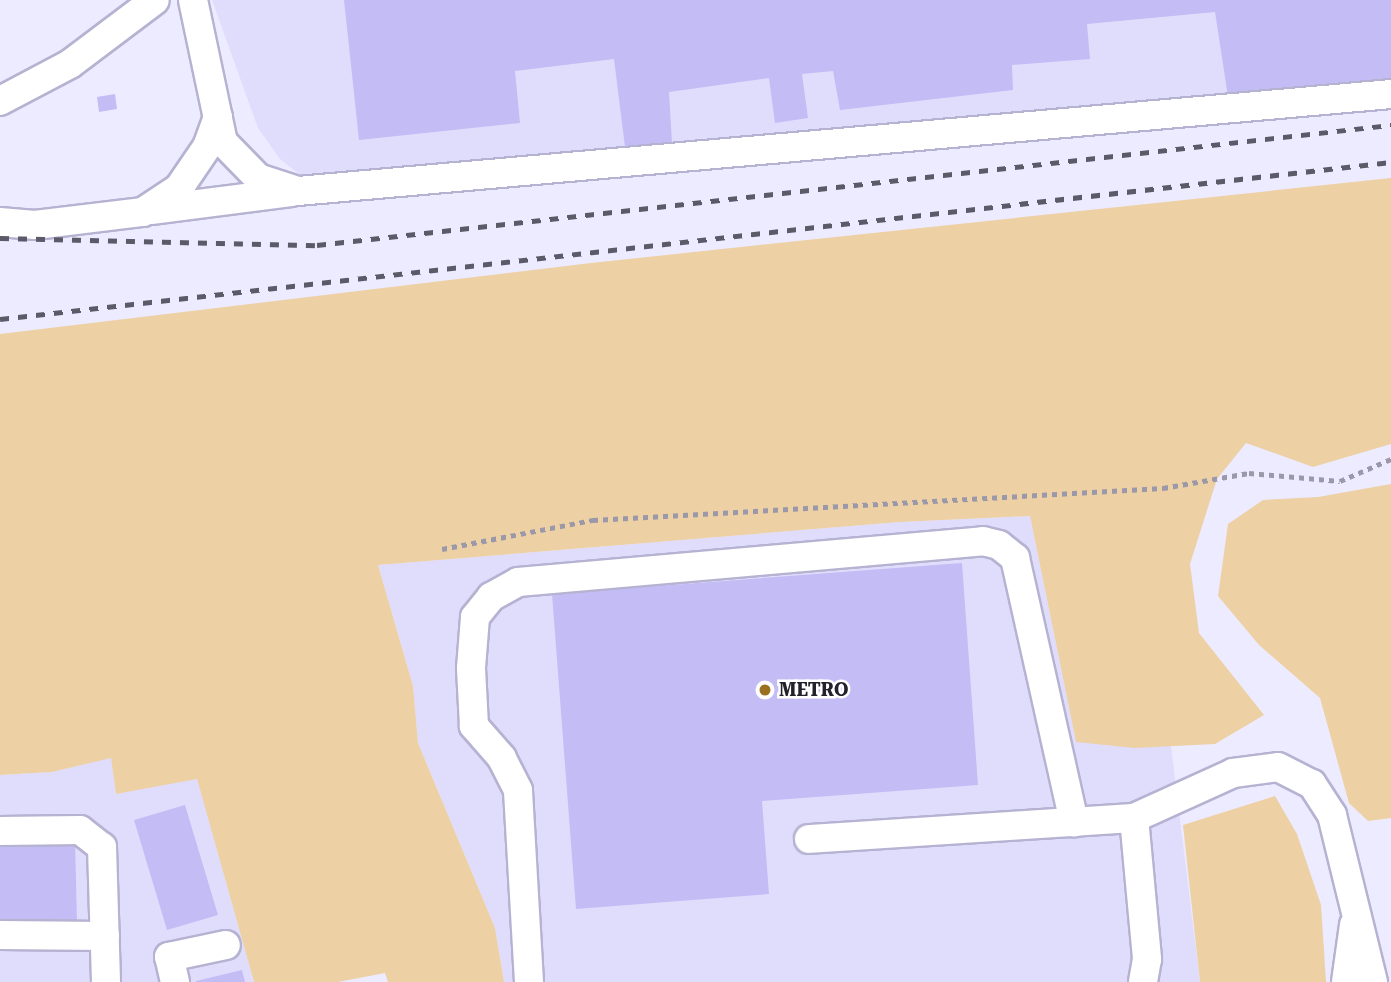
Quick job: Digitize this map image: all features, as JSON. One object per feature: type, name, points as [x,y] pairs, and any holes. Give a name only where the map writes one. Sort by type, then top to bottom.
[{"type":"street","points":[[0,101],[70,64],[155,0]]},
{"type":"street","points":[[194,0],[223,142],[258,178],[298,191]]},
{"type":"street","points":[[0,222],[35,225],[298,191],[1391,94]]},
{"type":"street","points":[[143,212],[179,188],[207,147],[218,117]]},
{"type":"street","points":[[529,982],[518,790],[502,758],[474,726],[471,668],[475,617],[491,597],[517,582],[983,541],[999,545],[1015,558],[1074,822]]},
{"type":"street","points":[[810,839],[1134,818],[1233,773],[1278,767],[1296,772],[1312,784],[1332,815],[1354,919],[1373,982]]},
{"type":"street","points":[[1134,818],[1147,959],[1143,982]]},
{"type":"street","points":[[0,831],[80,830],[102,847],[106,982]]},
{"type":"street","points":[[1346,982],[1354,919]]},
{"type":"street","points":[[0,934],[105,936]]},
{"type":"street","points":[[175,982],[169,957],[226,945]]},
{"type":"path","points":[[442,549],[593,520],[1163,488],[1249,473],[1340,481],[1391,459]]},
{"type":"shaded area","points":[[212,0],[1391,0],[1391,97],[303,177],[280,159],[258,128]]},
{"type":"shaded area","points":[[1391,178],[1391,444],[1313,467],[1246,443],[1217,479],[1190,564],[1199,633],[1264,715],[1215,744],[1135,748],[1076,742],[1030,516],[900,522],[378,565],[413,686],[418,743],[495,928],[504,982],[388,982],[385,973],[338,982],[254,982],[197,779],[116,794],[111,758],[52,772],[0,775],[0,334],[591,263]]},
{"type":"shaded area","points":[[1391,484],[1391,818],[1368,821],[1349,803],[1320,698],[1259,645],[1218,596],[1228,524],[1263,500],[1318,497]]},
{"type":"shaded area","points":[[1030,516],[1076,742],[1171,746],[1200,982],[504,982],[495,928],[418,743],[413,686],[378,565],[900,522]]},
{"type":"shaded area","points":[[111,757],[116,794],[197,778],[254,982],[0,982],[0,775],[52,772]]},
{"type":"shaded area","points":[[1275,796],[1297,834],[1321,905],[1326,982],[1200,982],[1183,825]]},
{"type":"building","points":[[344,0],[1391,0],[1391,78],[1228,97],[1215,12],[1087,24],[1090,59],[1012,65],[1013,90],[840,110],[833,71],[802,74],[808,118],[775,123],[769,78],[669,92],[672,143],[625,147],[614,59],[515,71],[520,123],[359,140]]},
{"type":"building","points":[[115,94],[117,109],[99,112],[97,97]]},
{"type":"building","name":"METRO","points":[[962,563],[978,785],[762,801],[769,894],[576,909],[552,594]]},
{"type":"building","points":[[185,805],[218,915],[167,930],[134,820]]},
{"type":"building","points":[[75,840],[77,922],[0,924],[0,842]]},
{"type":"building","points":[[242,970],[245,982],[196,982],[196,981]]},
{"type":"railway","points":[[0,238],[317,245],[1391,125]]},
{"type":"railway","points":[[0,319],[1391,162]]},
{"type":"place","name":"METRO","points":[[765,690]]}]
